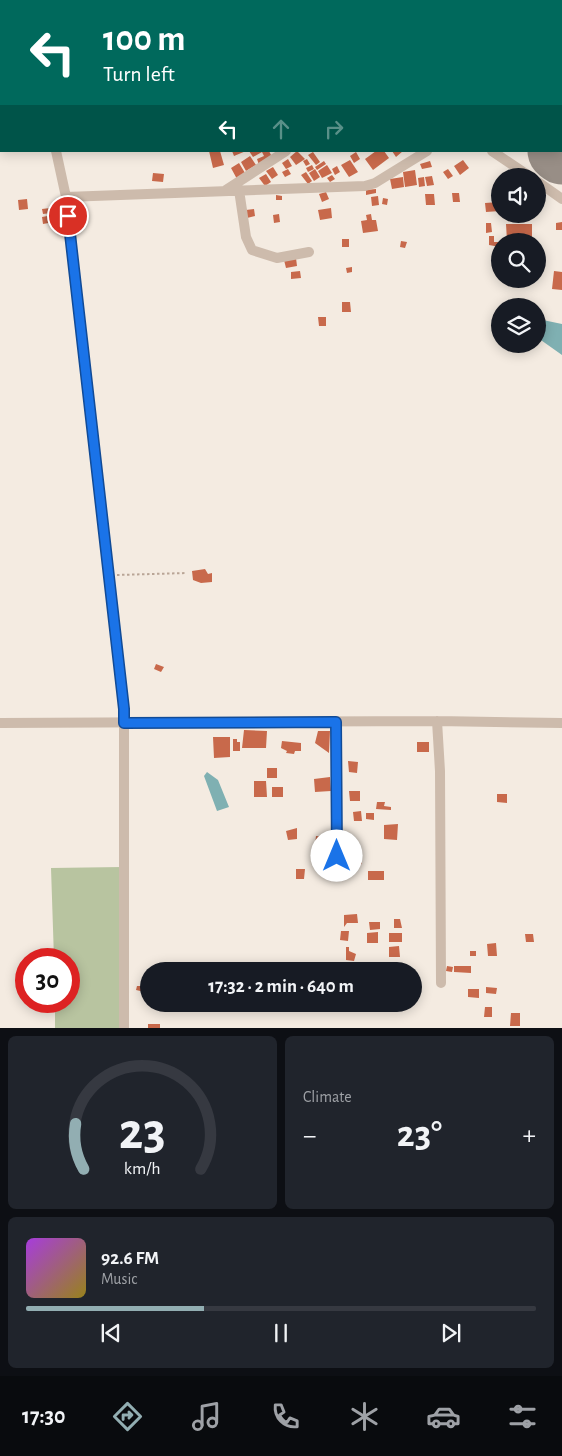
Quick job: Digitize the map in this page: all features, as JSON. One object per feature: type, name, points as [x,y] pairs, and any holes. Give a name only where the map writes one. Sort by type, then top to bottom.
[{"type":"street","points":[[56,152],[66,197],[124,709],[124,1028]]},
{"type":"street","points":[[226,190],[284,152]]},
{"type":"street","points":[[66,197],[369,186],[425,152]]},
{"type":"street","points":[[493,152],[517,168]]},
{"type":"street","points":[[546,188],[562,199]]},
{"type":"street","points":[[239,190],[246,237],[252,250],[277,258],[309,252]]},
{"type":"street","points":[[0,723],[437,721],[562,723]]},
{"type":"street","points":[[437,721],[440,771],[441,983]]},
{"type":"street","points":[[336,722],[337,856]]},
{"type":"path","points":[[109,575],[187,573]]},
{"type":"green space","points":[[122,867],[122,1028],[55,1028],[55,1013],[80,1013],[80,948],[54,948],[51,868]]},
{"type":"water","points":[[546,321],[562,324],[562,355],[546,344]]},
{"type":"water","points":[[207,772],[218,780],[229,807],[217,811],[204,776]]},
{"type":"building","points":[[209,152],[220,152],[224,165],[213,168]]},
{"type":"building","points":[[232,152],[244,152],[234,156]]},
{"type":"building","points":[[250,152],[262,152],[253,157]]},
{"type":"building","points":[[262,152],[270,152],[273,159],[259,165],[257,159],[264,156]]},
{"type":"building","points":[[298,152],[305,159],[296,165],[290,157]]},
{"type":"building","points":[[313,152],[320,162],[316,165],[308,155]]},
{"type":"building","points":[[356,152],[360,159],[354,163],[350,156]]},
{"type":"building","points":[[375,152],[385,152],[389,158],[373,170],[365,159]]},
{"type":"building","points":[[393,152],[402,152],[396,157]]},
{"type":"building","points":[[250,156],[256,165],[246,171],[241,162]]},
{"type":"building","points":[[288,159],[292,166],[286,169],[282,163]]},
{"type":"building","points":[[307,159],[310,164],[306,166],[303,161]]},
{"type":"building","points":[[350,160],[358,172],[349,177],[341,165]]},
{"type":"building","points":[[463,160],[469,168],[460,175],[454,166]]},
{"type":"building","points":[[324,161],[326,164],[317,170],[315,167]]},
{"type":"building","points":[[430,161],[432,167],[422,169],[420,164]]},
{"type":"building","points":[[239,163],[245,173],[237,179],[231,168]]},
{"type":"building","points":[[312,165],[314,169],[308,172],[306,168]]},
{"type":"building","points":[[327,165],[332,173],[322,178],[318,171]]},
{"type":"building","points":[[337,166],[340,172],[335,175],[332,169]]},
{"type":"building","points":[[273,167],[278,175],[272,179],[266,171]]},
{"type":"building","points":[[288,169],[291,174],[285,177],[282,172]]},
{"type":"building","points":[[315,169],[320,177],[314,181],[309,173]]},
{"type":"building","points":[[448,169],[453,176],[448,179],[443,172]]},
{"type":"building","points":[[415,170],[417,185],[405,187],[403,172]]},
{"type":"building","points":[[306,172],[312,181],[308,184],[301,175]]},
{"type":"building","points":[[153,173],[164,174],[163,182],[152,181]]},
{"type":"building","points":[[266,174],[271,182],[265,186],[259,178]]},
{"type":"building","points":[[332,175],[335,179],[330,182],[327,178]]},
{"type":"building","points":[[432,176],[434,185],[427,186],[425,177]]},
{"type":"building","points":[[403,177],[404,187],[392,189],[390,179]]},
{"type":"building","points":[[424,177],[425,186],[419,187],[418,178]]},
{"type":"building","points":[[376,189],[376,193],[366,195],[366,190]]},
{"type":"building","points":[[326,192],[329,199],[322,202],[319,194]]},
{"type":"building","points":[[452,193],[459,193],[460,202],[453,202]]},
{"type":"building","points":[[425,194],[434,194],[435,205],[426,205]]},
{"type":"building","points":[[276,195],[282,196],[282,200],[276,200]]},
{"type":"building","points":[[378,196],[379,205],[372,206],[371,197]]},
{"type":"building","points":[[383,198],[388,199],[387,205],[382,204]]},
{"type":"building","points":[[27,199],[28,209],[19,210],[18,200]]},
{"type":"building","points":[[61,202],[62,210],[57,210],[56,203]]},
{"type":"building","points":[[485,203],[491,203],[491,212],[486,212]]},
{"type":"building","points":[[50,208],[51,213],[43,214],[42,209]]},
{"type":"building","points":[[331,208],[332,218],[320,220],[318,210]]},
{"type":"building","points":[[254,209],[255,216],[247,218],[246,210]]},
{"type":"building","points":[[279,214],[280,222],[274,223],[273,215]]},
{"type":"building","points":[[371,214],[372,220],[376,220],[378,231],[363,233],[361,221],[367,220],[366,215]]},
{"type":"building","points":[[53,215],[54,222],[43,224],[42,217]]},
{"type":"building","points":[[59,215],[64,215],[65,221],[60,222]]},
{"type":"building","points":[[562,222],[562,230],[556,230],[556,223]]},
{"type":"building","points":[[486,223],[491,223],[492,232],[486,233]]},
{"type":"building","points":[[506,224],[532,224],[532,233],[507,233]]},
{"type":"building","points":[[489,236],[491,236],[491,245],[489,245]]},
{"type":"building","points":[[342,239],[349,239],[349,247],[342,247]]},
{"type":"building","points":[[401,241],[407,242],[405,248],[400,247]]},
{"type":"building","points":[[296,258],[297,266],[286,268],[284,260]]},
{"type":"building","points":[[352,267],[352,272],[347,273],[346,268]]},
{"type":"building","points":[[300,271],[301,278],[291,279],[291,272]]},
{"type":"building","points":[[554,271],[562,272],[562,290],[552,289]]},
{"type":"building","points":[[342,302],[350,302],[351,312],[342,312]]},
{"type":"building","points":[[318,317],[326,317],[326,326],[319,326]]},
{"type":"building","points":[[205,569],[208,574],[212,573],[212,582],[201,583],[193,580],[192,571]]},
{"type":"building","points":[[156,664],[164,667],[161,672],[154,669]]},
{"type":"building","points":[[244,730],[267,731],[266,748],[242,748]]},
{"type":"building","points":[[318,731],[330,731],[329,753],[315,743]]},
{"type":"building","points":[[213,737],[230,737],[230,757],[214,758]]},
{"type":"building","points":[[233,739],[237,739],[237,742],[240,742],[240,751],[233,751]]},
{"type":"building","points":[[282,741],[301,743],[301,751],[295,751],[294,754],[286,753],[287,751],[281,748]]},
{"type":"building","points":[[417,742],[429,742],[429,752],[417,752]]},
{"type":"building","points":[[348,761],[358,762],[357,773],[349,772]]},
{"type":"building","points":[[267,768],[277,768],[277,778],[267,778]]},
{"type":"building","points":[[330,777],[331,791],[315,792],[314,779]]},
{"type":"building","points":[[254,781],[266,781],[267,797],[254,797]]},
{"type":"building","points":[[272,787],[283,787],[283,797],[272,797]]},
{"type":"building","points":[[349,791],[360,791],[360,801],[350,801]]},
{"type":"building","points":[[497,794],[507,794],[507,803],[497,802]]},
{"type":"building","points":[[377,802],[385,802],[384,806],[391,807],[391,810],[376,809]]},
{"type":"building","points":[[361,811],[362,821],[354,821],[353,812]]},
{"type":"building","points":[[366,813],[374,813],[374,820],[366,819]]},
{"type":"building","points":[[398,824],[397,840],[384,839],[384,825]]},
{"type":"building","points":[[297,828],[297,839],[288,840],[286,831]]},
{"type":"building","points":[[316,836],[326,837],[326,845],[315,844]]},
{"type":"building","points":[[348,854],[362,863],[360,866],[344,862]]},
{"type":"building","points":[[296,869],[305,869],[304,879],[296,879]]},
{"type":"building","points":[[368,871],[384,871],[384,880],[368,880]]},
{"type":"building","points":[[357,914],[358,923],[347,923],[344,927],[344,915]]},
{"type":"building","points":[[394,919],[400,919],[402,928],[394,928]]},
{"type":"building","points":[[369,922],[380,922],[380,929],[370,930]]},
{"type":"building","points":[[341,931],[349,931],[348,941],[340,940]]},
{"type":"building","points":[[378,932],[378,943],[367,943],[367,933]]},
{"type":"building","points":[[389,933],[402,933],[402,942],[389,942]]},
{"type":"building","points":[[525,934],[533,934],[534,942],[526,942]]},
{"type":"building","points":[[496,943],[497,956],[488,956],[487,944]]},
{"type":"building","points":[[399,946],[400,957],[389,957],[389,947]]},
{"type":"building","points":[[346,947],[349,947],[349,951],[356,954],[354,961],[346,960]]},
{"type":"building","points":[[470,951],[476,951],[476,956],[470,956]]},
{"type":"building","points":[[447,966],[453,967],[452,972],[446,971]]},
{"type":"building","points":[[454,966],[471,966],[471,973],[454,972]]},
{"type":"building","points":[[137,986],[140,986],[140,991],[136,990]]},
{"type":"building","points":[[486,987],[497,988],[496,994],[486,993]]},
{"type":"building","points":[[468,989],[479,989],[479,998],[468,997]]},
{"type":"building","points":[[485,1007],[492,1007],[492,1017],[484,1017]]},
{"type":"building","points":[[511,1013],[520,1013],[520,1026],[510,1026]]},
{"type":"building","points":[[148,1024],[160,1024],[160,1028],[148,1028]]},
{"type":"route","points":[[68,216],[124,709],[124,723],[336,722],[337,856]]}]
